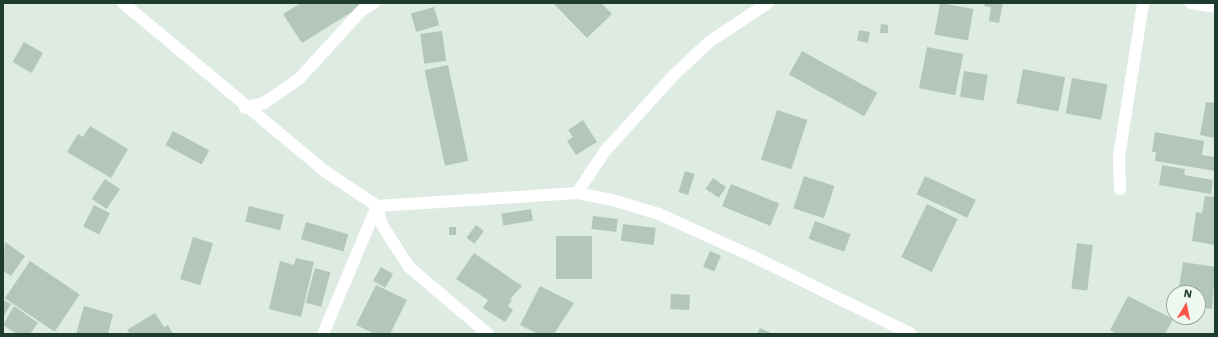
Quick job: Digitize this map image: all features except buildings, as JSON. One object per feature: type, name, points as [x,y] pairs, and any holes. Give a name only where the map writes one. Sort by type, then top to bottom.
[{"type":"street","points":[[123,3],[245,108],[326,172],[377,206],[577,193],[609,199],[659,214],[750,255],[903,332]]},
{"type":"street","points":[[245,108],[264,103],[299,79],[362,10],[374,3]]},
{"type":"street","points":[[577,193],[605,150],[674,75],[709,42],[768,3]]},
{"type":"street","points":[[1120,189],[1119,157],[1143,3]]},
{"type":"street","points":[[1191,3],[1215,7]]},
{"type":"street","points":[[323,334],[377,206]]},
{"type":"street","points":[[377,206],[382,225],[409,267],[488,334]]}]
